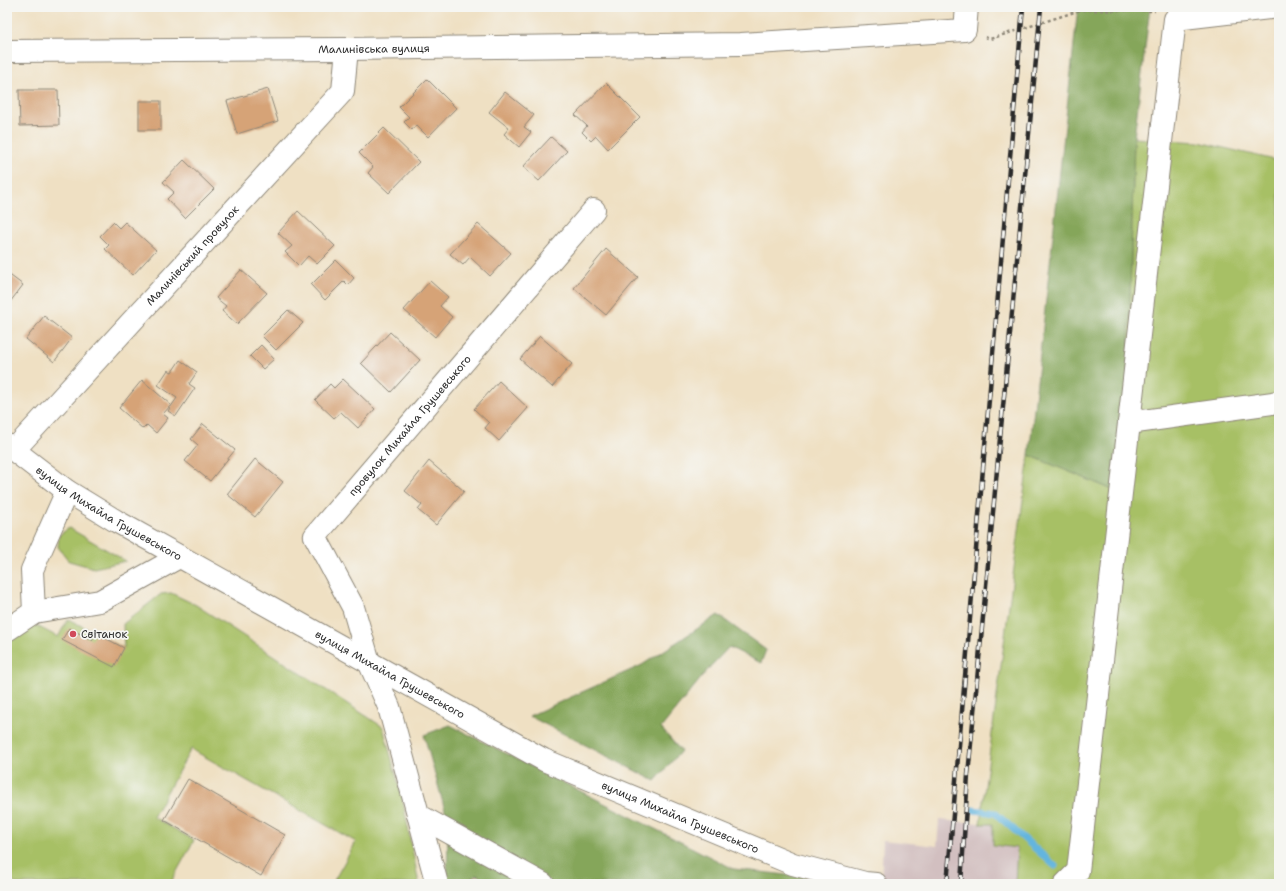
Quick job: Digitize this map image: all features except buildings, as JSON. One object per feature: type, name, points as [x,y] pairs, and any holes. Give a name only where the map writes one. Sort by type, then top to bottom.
[{"type":"street","points":[[965,30],[967,7]]},
{"type":"street","points":[[1065,884],[1078,871],[1129,423],[1168,15],[1279,7]]},
{"type":"street","name":"Малинівська вулиця","points":[[7,51],[347,49],[741,44],[965,30]]},
{"type":"street","name":"Малинівський провулок","points":[[10,448],[343,91],[347,49]]},
{"type":"street","name":"провулок Михайла Грушевського","points":[[369,662],[354,607],[315,536],[594,210]]},
{"type":"street","points":[[1129,423],[1279,402]]},
{"type":"street","name":"вулиця Михайла Грушевського","points":[[10,448],[67,491],[116,521],[544,760],[793,864],[865,883],[876,884]]},
{"type":"street","points":[[34,612],[32,570],[67,491]]},
{"type":"street","points":[[7,630],[34,612],[100,601],[179,557]]},
{"type":"street","points":[[369,662],[389,707],[437,884]]},
{"type":"street","points":[[418,815],[543,884]]},
{"type":"path","points":[[965,30],[990,39],[1081,10],[1168,15]]},
{"type":"shaded area","points":[[939,820],[993,824],[1017,848],[1015,884],[881,884],[883,840],[937,846]]},
{"type":"shaded area","points":[[477,875],[490,884],[461,884]]},
{"type":"green space","points":[[1078,7],[1150,7],[1134,138],[1125,495],[1029,455]]},
{"type":"green space","points":[[1134,138],[1199,142],[1279,161],[1279,884],[1015,884],[1017,848],[993,845],[993,824],[980,824],[1029,455],[1125,495]]},
{"type":"green space","points":[[69,528],[126,561],[94,568],[69,561],[58,547],[59,535]]},
{"type":"green space","points":[[171,593],[196,605],[383,727],[402,797],[419,884],[332,884],[356,842],[191,749],[153,817],[194,840],[170,884],[16,884],[7,878],[7,618],[35,625],[58,637],[68,619],[124,648],[123,624],[161,594]]},
{"type":"green space","points":[[718,615],[766,650],[761,663],[729,647],[710,667],[661,728],[681,751],[655,781],[529,716],[642,665]]},
{"type":"green space","points":[[450,725],[734,869],[805,877],[805,884],[490,884],[477,875],[461,884],[447,884],[448,821],[424,735]]},
{"type":"waterway","points":[[974,810],[995,813],[1055,866]]},
{"type":"railway","points":[[947,884],[1023,7]]},
{"type":"railway","points":[[961,884],[968,775],[1041,7]]},
{"type":"place","name":"Світанок","points":[[73,634]]}]
